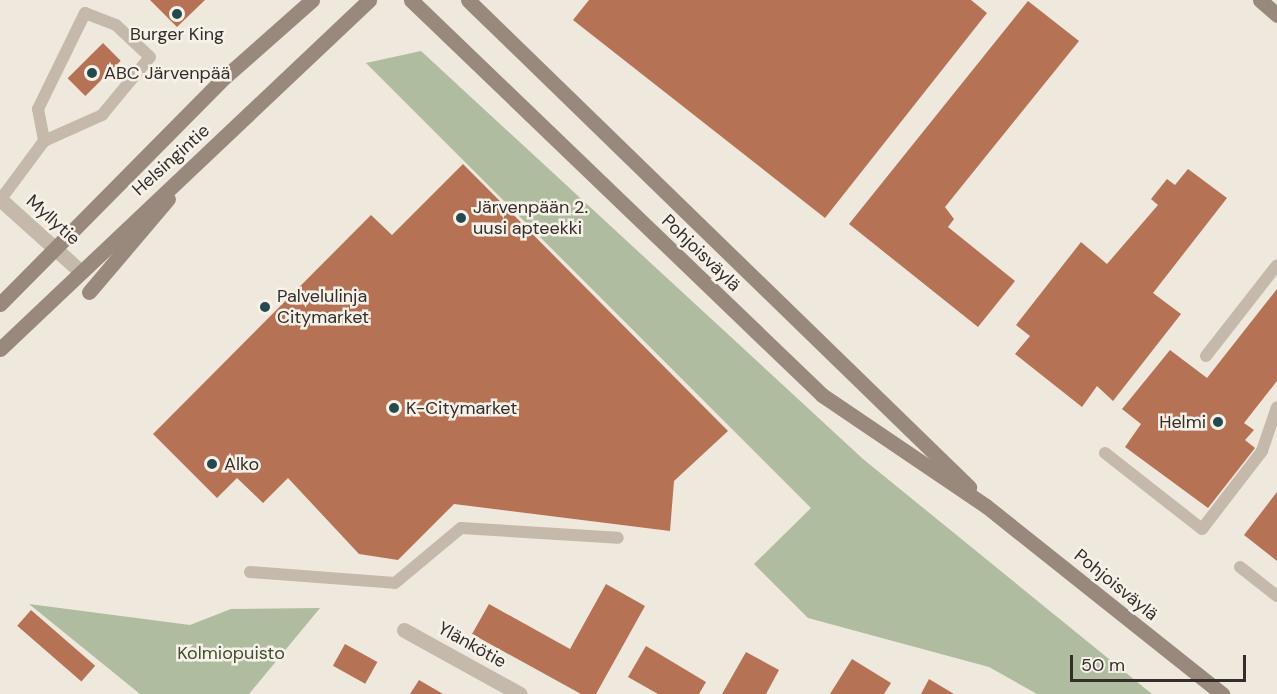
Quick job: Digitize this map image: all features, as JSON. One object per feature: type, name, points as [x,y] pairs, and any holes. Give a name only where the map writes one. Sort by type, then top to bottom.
[{"type":"main road","name":"Helsingintie","points":[[0,304],[226,75],[312,0]]},
{"type":"main road","name":"Helsingintie","points":[[0,349],[369,0]]},
{"type":"main road","name":"Pohjoisväylä","points":[[411,0],[822,394],[986,506],[1222,694]]},
{"type":"main road","name":"Pohjoisväylä","points":[[468,0],[986,506]]},
{"type":"main road","points":[[1260,0],[1277,15]]},
{"type":"main road","points":[[89,292],[199,162]]},
{"type":"street","name":"Myllytie","points":[[0,199],[80,271]]},
{"type":"street","name":"Ylänkötie","points":[[404,630],[520,694]]},
{"type":"lane","points":[[0,199],[44,141],[102,115],[150,57],[116,25],[85,13],[38,109],[44,141]]},
{"type":"lane","points":[[1206,356],[1277,265]]},
{"type":"lane","points":[[1105,453],[1202,529],[1262,451],[1277,406]]},
{"type":"lane","points":[[250,572],[395,583],[461,528],[618,537]]},
{"type":"lane","points":[[1240,567],[1277,596]]},
{"type":"green space","points":[[421,51],[863,459],[1152,694],[1037,694],[989,667],[808,618],[754,564],[811,508],[366,63]]},
{"type":"green space","name":"Kolmiopuisto","points":[[29,604],[190,625],[231,609],[320,608],[249,694],[140,694]]},
{"type":"building","name":"Burger King","points":[[150,0],[205,0],[177,27]]},
{"type":"building","points":[[589,0],[971,0],[987,13],[825,218],[573,20]]},
{"type":"building","points":[[1028,1],[1079,41],[945,207],[954,219],[948,227],[1015,281],[978,327],[849,224]]},
{"type":"building","points":[[103,43],[121,61],[85,96],[68,78]]},
{"type":"building","points":[[463,164],[728,431],[674,481],[670,531],[454,504],[398,560],[359,554],[288,478],[263,503],[237,478],[217,498],[153,434],[371,215],[392,235]]},
{"type":"building","points":[[1188,169],[1227,198],[1153,293],[1181,314],[1113,401],[1097,386],[1082,407],[1015,354],[1030,336],[1016,325],[1081,242],[1107,264],[1158,205],[1151,199],[1167,179],[1175,185]]},
{"type":"building","points":[[1277,289],[1277,381],[1244,423],[1254,430],[1245,440],[1255,448],[1208,508],[1125,447],[1141,424],[1122,409],[1170,350],[1207,378]]},
{"type":"building","points":[[1277,492],[1277,561],[1244,535]]},
{"type":"building","points":[[606,584],[645,606],[596,694],[581,694],[472,634],[489,604],[570,649]]},
{"type":"building","points":[[31,610],[95,666],[81,682],[17,626]]},
{"type":"building","points":[[345,644],[377,662],[365,684],[333,666]]},
{"type":"building","points":[[646,646],[706,682],[699,694],[658,694],[628,677]]},
{"type":"building","points":[[746,652],[779,670],[766,694],[722,694]]},
{"type":"building","points":[[852,659],[891,683],[884,694],[830,694]]},
{"type":"building","points":[[929,679],[954,694],[921,694]]},
{"type":"building","points":[[419,680],[443,694],[410,694]]},
{"type":"place","name":"Burger King","points":[[177,14]]},
{"type":"place","name":"ABC Järvenpää","points":[[92,73]]},
{"type":"place","name":"Järvenpään 2. uusi apteekki","points":[[461,218]]},
{"type":"place","name":"Palvelulinja Citymarket","points":[[265,307]]},
{"type":"place","name":"K-Citymarket","points":[[394,408]]},
{"type":"place","name":"Helmi","points":[[1218,422]]},
{"type":"place","name":"Alko","points":[[212,464]]}]
